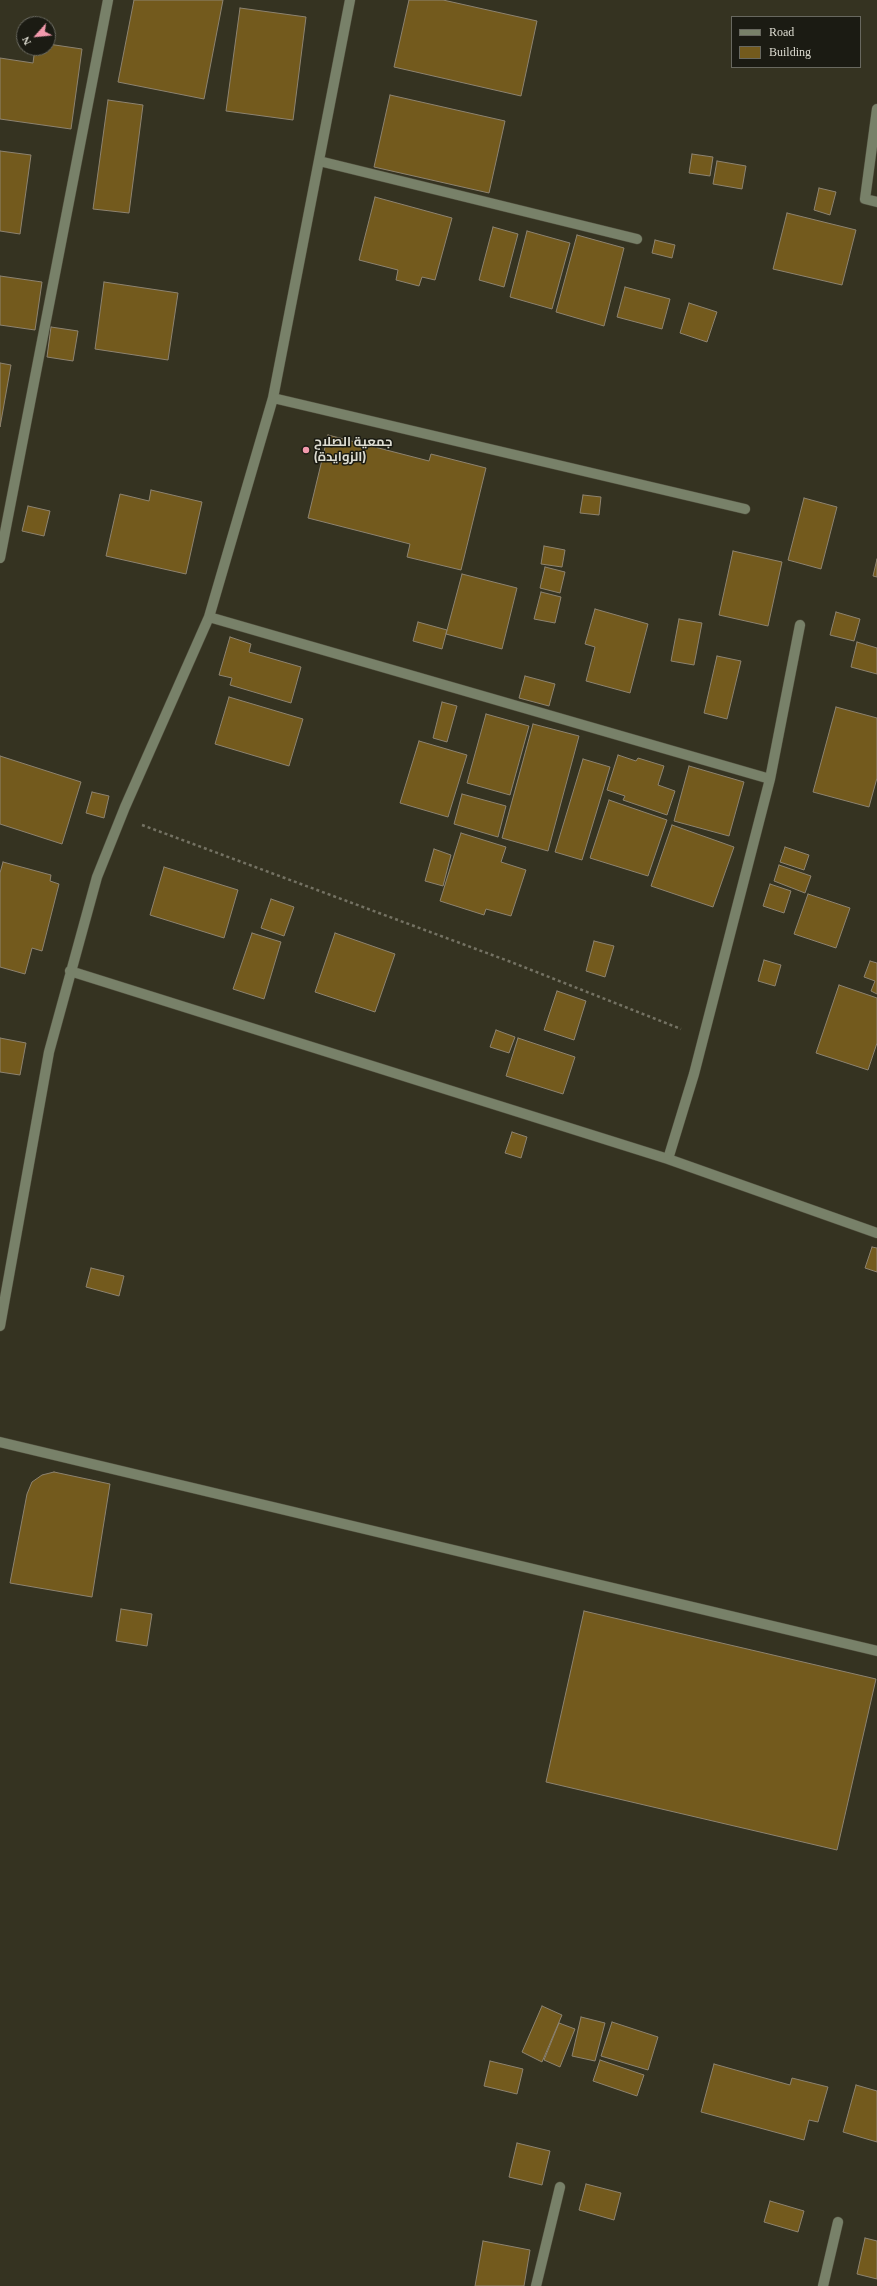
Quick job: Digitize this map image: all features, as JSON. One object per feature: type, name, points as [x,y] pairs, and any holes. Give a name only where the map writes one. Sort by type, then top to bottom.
[{"type":"street","points":[[0,558],[108,0]]},
{"type":"street","points":[[0,1326],[49,1052],[97,877],[121,817],[209,617],[273,398],[350,0]]},
{"type":"street","points":[[877,109],[865,199],[877,202]]},
{"type":"street","points":[[319,161],[637,239]]},
{"type":"street","points":[[273,398],[745,509]]},
{"type":"street","points":[[209,617],[770,779]]},
{"type":"street","points":[[668,1159],[703,1038],[770,779],[800,625]]},
{"type":"street","points":[[70,971],[668,1159],[877,1233]]},
{"type":"street","points":[[0,1442],[877,1651]]},
{"type":"street","points":[[536,2286],[560,2187]]},
{"type":"street","points":[[823,2286],[838,2222]]},
{"type":"path","points":[[121,817],[512,962],[703,1038]]},
{"type":"building","points":[[134,0],[223,0],[204,99],[118,82]]},
{"type":"building","points":[[409,0],[443,0],[537,21],[521,96],[394,67]]},
{"type":"building","points":[[240,8],[306,17],[293,120],[226,111]]},
{"type":"building","points":[[56,45],[82,49],[71,129],[0,119],[0,58],[33,63],[34,56],[56,56]]},
{"type":"building","points":[[390,95],[505,121],[489,193],[374,167]]},
{"type":"building","points":[[108,100],[143,105],[129,213],[93,209]]},
{"type":"building","points":[[0,151],[31,155],[20,234],[0,231]]},
{"type":"building","points":[[692,154],[713,157],[710,176],[689,173]]},
{"type":"building","points":[[717,161],[746,166],[742,189],[713,184]]},
{"type":"building","points":[[819,188],[836,192],[830,215],[814,210]]},
{"type":"building","points":[[375,197],[452,218],[435,280],[422,277],[419,286],[396,280],[398,270],[359,260]]},
{"type":"building","points":[[787,213],[856,230],[842,285],[773,269]]},
{"type":"building","points":[[493,227],[518,234],[504,287],[479,280]]},
{"type":"building","points":[[527,231],[570,243],[552,309],[510,297]]},
{"type":"building","points":[[577,235],[624,248],[604,326],[556,312]]},
{"type":"building","points":[[655,240],[675,245],[672,258],[652,253]]},
{"type":"building","points":[[0,276],[42,282],[35,330],[0,325]]},
{"type":"building","points":[[104,282],[178,293],[168,360],[95,349]]},
{"type":"building","points":[[625,287],[670,299],[662,329],[617,317]]},
{"type":"building","points":[[689,303],[717,312],[707,342],[680,333]]},
{"type":"building","points":[[51,327],[78,331],[73,361],[47,357]]},
{"type":"building","points":[[0,363],[11,365],[0,427]]},
{"type":"building","points":[[328,435],[429,461],[431,454],[486,468],[461,570],[407,557],[410,544],[308,518]]},
{"type":"building","points":[[151,490],[202,502],[186,574],[106,556],[120,494],[149,501]]},
{"type":"building","points":[[583,495],[601,497],[599,515],[580,513]]},
{"type":"building","points":[[804,498],[837,507],[821,569],[788,560]]},
{"type":"building","points":[[28,506],[50,511],[44,536],[22,531]]},
{"type":"building","points":[[544,546],[565,550],[562,567],[541,564]]},
{"type":"building","points":[[733,551],[782,562],[768,626],[719,615]]},
{"type":"building","points":[[877,559],[877,577],[873,576]]},
{"type":"building","points":[[545,567],[565,572],[560,593],[540,588]]},
{"type":"building","points":[[462,574],[517,588],[502,649],[446,634]]},
{"type":"building","points":[[541,592],[561,597],[555,623],[534,619]]},
{"type":"building","points":[[595,609],[648,624],[630,693],[586,681],[595,647],[585,644]]},
{"type":"building","points":[[836,612],[860,619],[854,641],[830,635]]},
{"type":"building","points":[[679,619],[702,623],[694,665],[671,661]]},
{"type":"building","points":[[418,622],[447,630],[442,649],[413,641]]},
{"type":"building","points":[[230,637],[251,644],[249,652],[301,667],[291,703],[230,685],[232,678],[219,675]]},
{"type":"building","points":[[857,642],[877,648],[877,674],[851,667]]},
{"type":"building","points":[[717,656],[741,661],[727,719],[704,713]]},
{"type":"building","points":[[525,676],[555,684],[549,706],[519,698]]},
{"type":"building","points":[[229,697],[303,719],[289,766],[215,744]]},
{"type":"building","points":[[442,702],[457,706],[447,742],[433,738]]},
{"type":"building","points":[[836,707],[877,718],[877,778],[869,807],[813,792]]},
{"type":"building","points":[[486,714],[529,726],[510,795],[467,783]]},
{"type":"building","points":[[533,724],[579,736],[548,851],[502,838]]},
{"type":"building","points":[[419,741],[467,755],[448,817],[400,803]]},
{"type":"building","points":[[618,755],[636,761],[638,758],[664,766],[658,785],[675,791],[667,815],[623,800],[625,796],[607,790]]},
{"type":"building","points":[[0,756],[81,782],[62,844],[0,824]]},
{"type":"building","points":[[583,759],[610,767],[582,860],[555,852]]},
{"type":"building","points":[[689,766],[744,782],[729,836],[674,821]]},
{"type":"building","points":[[92,792],[109,796],[104,818],[86,813]]},
{"type":"building","points":[[462,794],[506,806],[498,837],[454,824]]},
{"type":"building","points":[[609,800],[667,820],[648,876],[590,858]]},
{"type":"building","points":[[672,825],[734,847],[713,907],[651,886]]},
{"type":"building","points":[[461,833],[506,847],[501,862],[526,870],[511,916],[486,909],[484,915],[440,901]]},
{"type":"building","points":[[785,847],[809,855],[804,870],[780,862]]},
{"type":"building","points":[[434,849],[451,855],[443,886],[425,881]]},
{"type":"building","points":[[3,862],[51,875],[50,881],[59,884],[42,951],[32,948],[25,974],[0,967],[0,873]]},
{"type":"building","points":[[779,865],[811,876],[805,893],[774,881]]},
{"type":"building","points":[[164,867],[238,890],[224,938],[150,915]]},
{"type":"building","points":[[770,884],[791,891],[784,913],[763,906]]},
{"type":"building","points":[[808,894],[850,908],[836,948],[794,934]]},
{"type":"building","points":[[271,899],[294,907],[284,936],[261,928]]},
{"type":"building","points":[[252,933],[281,942],[264,999],[233,989]]},
{"type":"building","points":[[335,933],[395,954],[375,1012],[315,992]]},
{"type":"building","points":[[594,941],[614,946],[605,977],[586,971]]},
{"type":"building","points":[[764,960],[781,965],[775,986],[758,981]]},
{"type":"building","points":[[870,961],[877,963],[877,994],[871,991],[875,981],[864,977]]},
{"type":"building","points":[[839,985],[877,998],[877,1043],[868,1070],[816,1053]]},
{"type":"building","points":[[557,991],[586,1001],[574,1040],[544,1030]]},
{"type":"building","points":[[496,1030],[515,1037],[509,1053],[490,1047]]},
{"type":"building","points":[[0,1038],[26,1043],[20,1075],[0,1072]]},
{"type":"building","points":[[518,1038],[575,1057],[563,1094],[506,1076]]},
{"type":"building","points":[[512,1132],[527,1137],[521,1158],[505,1153]]},
{"type":"building","points":[[872,1247],[877,1248],[877,1272],[865,1268]]},
{"type":"building","points":[[91,1268],[124,1276],[119,1296],[86,1287]]},
{"type":"building","points":[[54,1472],[110,1484],[92,1597],[10,1583],[27,1494],[32,1482],[42,1475]]},
{"type":"building","points":[[121,1609],[152,1614],[147,1646],[116,1641]]},
{"type":"building","points":[[584,1611],[876,1679],[837,1850],[546,1782]]},
{"type":"building","points":[[542,2006],[562,2015],[542,2062],[522,2052]]},
{"type":"building","points":[[581,2017],[605,2023],[595,2061],[572,2056]]},
{"type":"building","points":[[612,2022],[658,2037],[648,2070],[601,2056]]},
{"type":"building","points":[[559,2023],[575,2029],[560,2067],[544,2060]]},
{"type":"building","points":[[600,2060],[644,2075],[637,2096],[593,2081]]},
{"type":"building","points":[[490,2061],[523,2069],[517,2094],[484,2086]]},
{"type":"building","points":[[714,2064],[790,2085],[792,2078],[828,2087],[818,2122],[809,2120],[804,2140],[701,2112]]},
{"type":"building","points":[[856,2085],[877,2091],[877,2142],[843,2132]]},
{"type":"building","points":[[517,2143],[550,2151],[542,2185],[509,2177]]},
{"type":"building","points":[[586,2184],[621,2193],[614,2220],[579,2210]]},
{"type":"building","points":[[770,2201],[804,2211],[798,2232],[764,2222]]},
{"type":"building","points":[[865,2238],[877,2241],[877,2279],[857,2274]]},
{"type":"building","points":[[483,2241],[530,2250],[524,2286],[475,2286]]},
{"type":"place","name":"جمعية الصلاح (الزوايدة)","points":[[306,450]]}]
